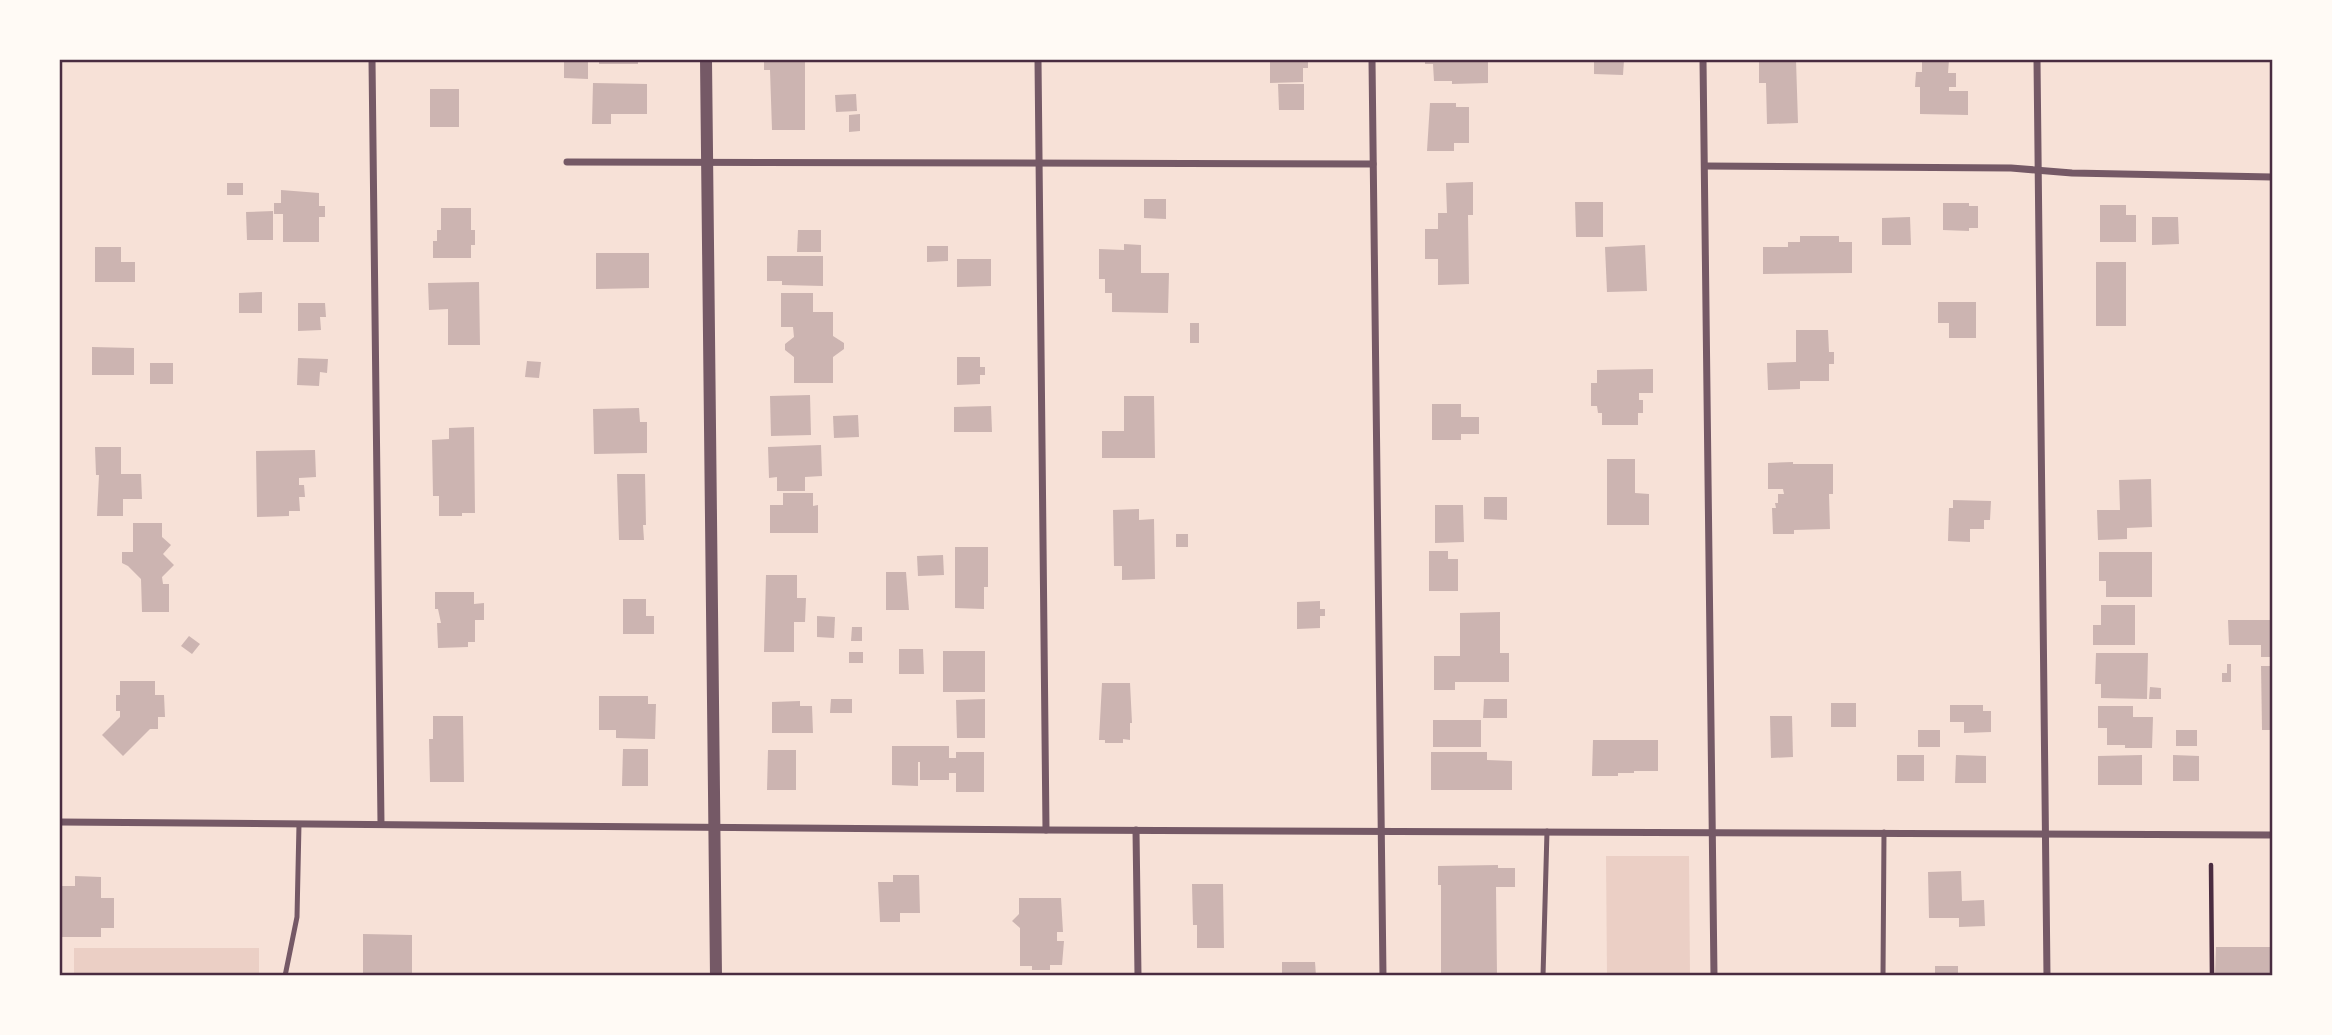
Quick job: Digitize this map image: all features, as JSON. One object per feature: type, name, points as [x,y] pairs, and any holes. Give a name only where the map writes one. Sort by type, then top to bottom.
[{"type":"street","points":[[372,60],[381,824]]},
{"type":"street","points":[[706,60],[716,975]]},
{"type":"street","points":[[1038,60],[1046,830]]},
{"type":"street","points":[[1372,60],[1382,975]]},
{"type":"street","points":[[1703,60],[1714,975]]},
{"type":"street","points":[[2037,60],[2047,975]]},
{"type":"street","points":[[567,162],[1373,163]]},
{"type":"street","points":[[1704,166],[2039,170],[2273,177]]},
{"type":"street","points":[[60,822],[1046,830],[2273,835]]},
{"type":"street","points":[[1136,830],[1138,975]]},
{"type":"lane","points":[[285,975],[297,917],[299,824]]},
{"type":"lane","points":[[1544,975],[1547,831]]},
{"type":"lane","points":[[1883,975],[1884,832]]},
{"type":"path","points":[[2211,865],[2212,975]]},
{"type":"shaded area","points":[[1606,856],[1689,856],[1690,975],[1607,975]]},
{"type":"shaded area","points":[[74,948],[259,948],[259,975],[74,975]]},
{"type":"building","points":[[564,60],[588,60],[588,79],[564,78]]},
{"type":"building","points":[[599,60],[638,60],[638,64],[599,64]]},
{"type":"building","points":[[764,60],[805,60],[805,130],[772,130],[770,70],[764,70]]},
{"type":"building","points":[[1308,60],[1308,68],[1303,68],[1303,82],[1270,83],[1270,61]]},
{"type":"building","points":[[1425,60],[1488,60],[1488,83],[1452,84],[1452,81],[1434,81],[1433,64],[1425,64]]},
{"type":"building","points":[[1594,60],[1624,60],[1623,75],[1594,74]]},
{"type":"building","points":[[1759,60],[1796,60],[1798,123],[1767,124],[1766,83],[1759,83]]},
{"type":"building","points":[[1922,60],[1949,60],[1948,73],[1956,73],[1956,87],[1949,87],[1949,91],[1968,91],[1968,115],[1920,114],[1920,87],[1915,87],[1916,72],[1922,72]]},
{"type":"building","points":[[593,83],[647,84],[647,114],[611,114],[611,124],[592,124]]},
{"type":"building","points":[[1278,84],[1304,84],[1304,110],[1279,110]]},
{"type":"building","points":[[430,89],[459,89],[459,127],[430,127]]},
{"type":"building","points":[[856,94],[857,111],[836,112],[835,95]]},
{"type":"building","points":[[1430,103],[1456,103],[1456,107],[1469,107],[1469,143],[1454,143],[1454,151],[1427,151]]},
{"type":"building","points":[[860,114],[860,131],[849,132],[849,115]]},
{"type":"building","points":[[1473,182],[1473,215],[1468,215],[1469,284],[1438,285],[1438,259],[1425,259],[1425,229],[1438,229],[1438,213],[1447,213],[1446,183]]},
{"type":"building","points":[[227,183],[243,183],[243,195],[227,195]]},
{"type":"building","points":[[281,190],[319,193],[319,206],[325,206],[325,217],[319,217],[319,242],[283,242],[283,214],[274,214],[274,203],[281,203]]},
{"type":"building","points":[[1144,199],[1166,199],[1166,219],[1144,218]]},
{"type":"building","points":[[1575,202],[1603,202],[1603,237],[1576,237]]},
{"type":"building","points":[[1943,203],[1969,203],[1969,206],[1978,206],[1978,228],[1969,228],[1969,231],[1943,230]]},
{"type":"building","points":[[2100,205],[2126,205],[2126,215],[2136,215],[2136,242],[2100,242]]},
{"type":"building","points":[[441,208],[471,208],[471,230],[475,230],[475,245],[471,245],[471,258],[433,258],[433,241],[437,241],[437,230],[441,230]]},
{"type":"building","points":[[273,211],[273,240],[247,240],[246,212]]},
{"type":"building","points":[[1910,217],[1911,245],[1882,245],[1882,218]]},
{"type":"building","points":[[2152,217],[2178,217],[2179,244],[2152,245]]},
{"type":"building","points":[[798,230],[821,230],[821,252],[797,252]]},
{"type":"building","points":[[1800,236],[1839,236],[1839,242],[1852,242],[1852,273],[1763,274],[1763,247],[1788,247],[1788,242],[1800,242]]},
{"type":"building","points":[[1124,244],[1141,245],[1141,273],[1169,273],[1168,313],[1112,312],[1112,293],[1105,293],[1105,279],[1099,279],[1099,249],[1124,250]]},
{"type":"building","points":[[1645,245],[1647,291],[1607,292],[1605,247]]},
{"type":"building","points":[[927,246],[948,246],[948,261],[927,262]]},
{"type":"building","points":[[95,247],[121,247],[121,262],[135,262],[135,282],[95,282]]},
{"type":"building","points":[[596,253],[649,253],[649,288],[596,289]]},
{"type":"building","points":[[767,256],[823,256],[823,286],[782,285],[782,281],[767,281]]},
{"type":"building","points":[[957,259],[991,259],[991,286],[957,287]]},
{"type":"building","points":[[2096,262],[2126,262],[2126,326],[2096,326]]},
{"type":"building","points":[[479,282],[480,345],[448,345],[448,309],[429,310],[428,283]]},
{"type":"building","points":[[262,292],[262,313],[239,313],[239,293]]},
{"type":"building","points":[[781,293],[813,293],[813,312],[833,312],[833,336],[844,343],[844,349],[833,357],[833,383],[794,383],[794,357],[785,350],[785,344],[794,337],[793,327],[781,327]]},
{"type":"building","points":[[1938,302],[1976,302],[1976,338],[1949,338],[1949,323],[1938,323]]},
{"type":"building","points":[[298,303],[325,303],[326,317],[320,317],[321,330],[298,331]]},
{"type":"building","points":[[1190,323],[1199,323],[1199,343],[1190,343]]},
{"type":"building","points":[[1796,330],[1828,330],[1829,352],[1834,352],[1834,364],[1829,364],[1829,381],[1800,381],[1800,389],[1768,390],[1767,363],[1796,362]]},
{"type":"building","points":[[92,347],[134,348],[134,375],[92,375]]},
{"type":"building","points":[[957,357],[980,357],[980,367],[985,367],[985,375],[980,375],[980,384],[957,385]]},
{"type":"building","points":[[298,358],[328,359],[327,373],[320,372],[319,386],[297,385]]},
{"type":"building","points":[[527,361],[541,362],[539,378],[525,377]]},
{"type":"building","points":[[150,363],[173,363],[173,384],[150,384]]},
{"type":"building","points":[[1653,369],[1653,393],[1639,393],[1639,400],[1643,400],[1643,413],[1638,413],[1638,425],[1602,425],[1602,413],[1598,413],[1597,406],[1591,406],[1591,383],[1597,383],[1597,370]]},
{"type":"building","points":[[810,395],[811,435],[771,436],[770,396]]},
{"type":"building","points":[[1124,396],[1154,396],[1155,458],[1102,458],[1102,431],[1124,431]]},
{"type":"building","points":[[1432,404],[1461,404],[1461,417],[1479,417],[1479,434],[1461,434],[1461,440],[1432,440]]},
{"type":"building","points":[[991,406],[992,432],[954,432],[954,407]]},
{"type":"building","points":[[639,408],[640,422],[647,422],[647,453],[594,454],[593,409]]},
{"type":"building","points":[[858,415],[859,437],[834,438],[833,416]]},
{"type":"building","points":[[474,427],[475,513],[439,516],[439,496],[433,496],[432,440],[449,439],[449,428]]},
{"type":"building","points":[[821,445],[822,476],[805,477],[805,491],[777,491],[777,477],[769,478],[768,447]]},
{"type":"building","points":[[95,447],[121,447],[121,474],[141,474],[142,499],[123,499],[123,516],[97,516],[99,475],[96,475]]},
{"type":"building","points":[[315,450],[316,477],[299,478],[299,485],[304,485],[305,497],[299,497],[300,511],[289,511],[289,516],[257,517],[256,451]]},
{"type":"building","points":[[1607,459],[1635,459],[1635,493],[1649,494],[1649,525],[1607,525]]},
{"type":"building","points":[[1768,463],[1833,464],[1833,494],[1829,494],[1830,529],[1794,530],[1794,534],[1773,534],[1772,508],[1776,508],[1778,494],[1784,494],[1783,489],[1768,489]]},
{"type":"building","points":[[617,474],[645,474],[644,540],[619,540]]},
{"type":"building","points":[[2151,479],[2152,527],[2127,528],[2127,539],[2098,540],[2097,510],[2120,510],[2119,480]]},
{"type":"building","points":[[783,493],[813,493],[813,506],[818,505],[818,533],[770,533],[770,505],[783,505]]},
{"type":"building","points":[[1484,497],[1507,497],[1507,520],[1484,519]]},
{"type":"building","points":[[1953,500],[1991,501],[1990,520],[1984,520],[1984,529],[1970,529],[1970,542],[1948,541],[1949,508],[1953,508]]},
{"type":"building","points":[[1435,505],[1463,505],[1464,542],[1435,543]]},
{"type":"building","points":[[1139,509],[1139,520],[1154,519],[1155,579],[1122,580],[1122,566],[1114,566],[1113,510]]},
{"type":"building","points":[[133,523],[162,523],[162,537],[171,545],[163,554],[174,565],[162,577],[163,584],[169,584],[169,612],[142,612],[141,579],[122,563],[122,552],[133,552]]},
{"type":"building","points":[[1176,534],[1188,534],[1188,547],[1176,547]]},
{"type":"building","points":[[955,547],[988,547],[988,587],[984,587],[984,609],[955,608]]},
{"type":"building","points":[[1429,551],[1448,551],[1448,559],[1458,559],[1458,591],[1429,591]]},
{"type":"building","points":[[2099,552],[2152,552],[2152,597],[2106,597],[2106,581],[2099,581]]},
{"type":"building","points":[[943,555],[944,575],[918,576],[917,556]]},
{"type":"building","points":[[886,572],[906,572],[909,610],[886,610]]},
{"type":"building","points":[[766,575],[797,575],[797,598],[806,598],[805,622],[794,622],[794,652],[764,652]]},
{"type":"building","points":[[435,592],[474,592],[474,604],[484,603],[484,620],[475,620],[475,642],[468,642],[468,647],[438,648],[437,623],[441,623],[438,609],[435,609]]},
{"type":"building","points":[[623,599],[646,599],[646,616],[654,616],[654,634],[623,634]]},
{"type":"building","points":[[1320,601],[1320,609],[1325,609],[1325,616],[1320,616],[1320,628],[1297,629],[1297,602]]},
{"type":"building","points":[[2101,605],[2135,605],[2135,645],[2093,645],[2093,625],[2101,625]]},
{"type":"building","points":[[1500,612],[1500,653],[1509,653],[1509,682],[1455,682],[1455,690],[1434,690],[1434,656],[1460,656],[1460,613]]},
{"type":"building","points":[[817,616],[835,617],[834,638],[817,637]]},
{"type":"building","points":[[2228,620],[2272,620],[2272,657],[2261,657],[2261,645],[2229,645]]},
{"type":"building","points":[[852,627],[862,627],[862,641],[851,641]]},
{"type":"building","points":[[189,636],[200,644],[192,654],[181,646]]},
{"type":"building","points":[[899,649],[923,649],[924,674],[899,674]]},
{"type":"building","points":[[943,651],[985,651],[985,692],[943,692]]},
{"type":"building","points":[[849,652],[863,652],[863,663],[849,663]]},
{"type":"building","points":[[2096,653],[2148,653],[2147,699],[2101,698],[2101,684],[2095,684]]},
{"type":"building","points":[[2227,664],[2231,664],[2231,682],[2222,682],[2222,673],[2227,673]]},
{"type":"building","points":[[2261,666],[2272,666],[2272,730],[2262,730]]},
{"type":"building","points":[[120,681],[155,681],[155,695],[164,695],[165,717],[158,717],[158,729],[150,729],[123,756],[102,735],[120,717],[120,711],[116,711],[116,695],[120,695]]},
{"type":"building","points":[[1102,683],[1130,683],[1132,723],[1130,740],[1123,739],[1123,743],[1105,743],[1105,740],[1099,740]]},
{"type":"building","points":[[2150,687],[2161,688],[2161,699],[2149,699]]},
{"type":"building","points":[[599,696],[648,696],[648,704],[656,704],[655,739],[616,738],[616,730],[599,730]]},
{"type":"building","points":[[831,699],[852,699],[852,713],[830,713]]},
{"type":"building","points":[[985,699],[985,738],[957,738],[956,700]]},
{"type":"building","points":[[1484,699],[1507,699],[1507,718],[1483,718]]},
{"type":"building","points":[[800,701],[800,706],[812,706],[813,733],[772,733],[772,702]]},
{"type":"building","points":[[1831,703],[1856,703],[1856,727],[1831,727]]},
{"type":"building","points":[[1950,705],[1983,705],[1983,711],[1991,711],[1991,732],[1964,733],[1964,722],[1950,722]]},
{"type":"building","points":[[2098,706],[2133,706],[2133,717],[2153,717],[2152,748],[2107,745],[2107,728],[2098,728]]},
{"type":"building","points":[[433,716],[463,716],[464,782],[430,782],[429,739],[433,739]]},
{"type":"building","points":[[1770,716],[1792,716],[1793,757],[1771,758]]},
{"type":"building","points":[[1433,720],[1481,720],[1481,747],[1433,747]]},
{"type":"building","points":[[1918,730],[1940,730],[1940,747],[1918,747]]},
{"type":"building","points":[[2176,730],[2197,730],[2197,746],[2176,746]]},
{"type":"building","points":[[1593,740],[1658,740],[1658,771],[1592,776]]},
{"type":"building","points":[[892,746],[949,746],[949,758],[956,758],[956,752],[984,752],[984,792],[956,792],[956,773],[949,773],[949,780],[920,780],[920,762],[918,786],[892,785]]},
{"type":"building","points":[[623,749],[648,749],[648,786],[622,786]]},
{"type":"building","points":[[768,750],[796,750],[796,790],[767,790]]},
{"type":"building","points":[[1431,752],[1487,752],[1487,760],[1512,761],[1512,790],[1431,790]]},
{"type":"building","points":[[1897,755],[1924,755],[1924,781],[1897,781]]},
{"type":"building","points":[[1956,755],[1986,756],[1986,783],[1955,783]]},
{"type":"building","points":[[2142,755],[2142,785],[2098,785],[2098,756]]},
{"type":"building","points":[[2173,755],[2199,756],[2199,781],[2173,781]]},
{"type":"building","points":[[1498,865],[1498,868],[1515,868],[1515,887],[1496,887],[1497,976],[1441,976],[1441,885],[1438,885],[1438,866]]},
{"type":"building","points":[[1961,871],[1962,901],[1984,900],[1985,926],[1959,927],[1959,918],[1929,918],[1928,872]]},
{"type":"building","points":[[893,875],[919,875],[920,913],[900,913],[900,922],[880,922],[878,882],[893,882]]},
{"type":"building","points":[[75,876],[101,877],[101,898],[114,898],[114,928],[101,928],[101,937],[60,937],[60,886],[75,886]]},
{"type":"building","points":[[1192,884],[1223,884],[1224,948],[1197,948],[1197,925],[1193,925]]},
{"type":"building","points":[[1019,898],[1061,898],[1063,932],[1057,932],[1057,941],[1064,941],[1062,965],[1050,965],[1050,970],[1032,970],[1032,966],[1020,966],[1020,928],[1012,921],[1019,914]]},
{"type":"building","points":[[363,934],[412,935],[412,976],[363,976]]},
{"type":"building","points":[[2216,947],[2272,947],[2272,976],[2215,976]]},
{"type":"building","points":[[1282,962],[1315,962],[1316,976],[1282,976]]},
{"type":"building","points":[[1935,966],[1958,966],[1958,976],[1935,976]]}]
